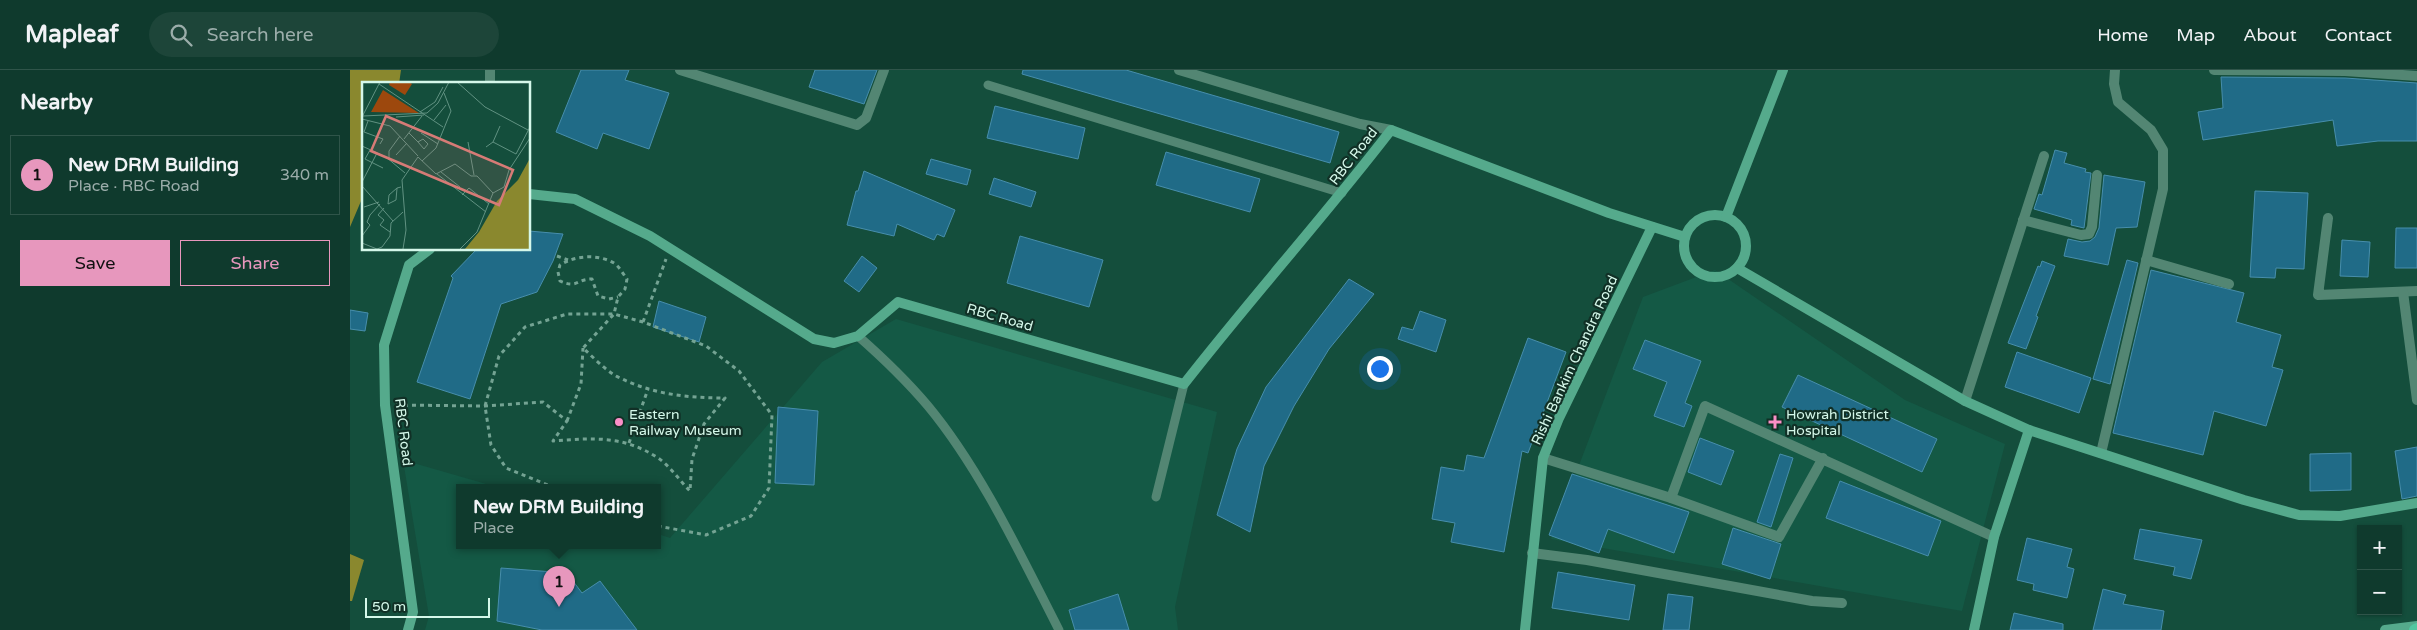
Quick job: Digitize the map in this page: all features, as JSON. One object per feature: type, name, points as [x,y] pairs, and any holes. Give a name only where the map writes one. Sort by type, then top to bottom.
[{"type":"main road","points":[[1726,217],[1783,70]]},
{"type":"main road","points":[[1391,130],[1609,213],[1685,237]]},
{"type":"main road","name":"RBC Road","points":[[530,194],[575,199],[650,236],[814,339],[834,344],[858,336],[898,302],[1184,384],[1234,321],[1342,193],[1391,130]]},
{"type":"main road","points":[[1706,216],[1726,217],[1735,223],[1745,240],[1744,255],[1737,268],[1728,274],[1718,277],[1708,276],[1699,272],[1686,257],[1685,237],[1693,225],[1706,216]]},
{"type":"main road","name":"Rishi Bankim Chandra Road","points":[[1525,630],[1543,458],[1559,418],[1652,227]]},
{"type":"main road","name":"RBC Road","points":[[408,630],[413,612],[386,405],[384,345],[409,265],[429,250]]},
{"type":"main road","points":[[1737,268],[1965,401],[2029,430],[2244,500],[2299,515],[2340,516],[2417,503]]},
{"type":"main road","points":[[1974,630],[1994,537],[2029,430]]},
{"type":"main road","points":[[2385,630],[2416,628]]},
{"type":"street","points":[[680,70],[857,125],[866,118],[884,70]]},
{"type":"street","points":[[1179,70],[1360,124],[1391,130]]},
{"type":"street","points":[[2102,453],[2162,189],[2164,150],[2151,130],[2118,102],[2114,84],[2115,70]]},
{"type":"street","points":[[2214,70],[2318,70],[2417,76]]},
{"type":"street","points":[[1965,401],[2044,156]]},
{"type":"street","points":[[2023,220],[2081,235],[2089,234],[2092,227],[2097,175]]},
{"type":"street","points":[[2328,218],[2318,295],[2417,291]]},
{"type":"street","points":[[2146,260],[2229,284]]},
{"type":"street","points":[[2403,292],[2417,400]]},
{"type":"street","points":[[1671,498],[1705,406],[1994,537]]},
{"type":"street","points":[[1543,458],[1671,498],[1779,537],[1823,458]]},
{"type":"street","points":[[1532,553],[1587,560],[1812,601],[1842,603]]},
{"type":"lane","points":[[988,85],[1342,193]]},
{"type":"lane","points":[[858,336],[897,371],[929,407],[968,464],[1011,538],[1059,630]]},
{"type":"lane","points":[[1156,497],[1184,384]]},
{"type":"path","points":[[643,322],[670,248]]},
{"type":"path","points":[[557,256],[569,260]]},
{"type":"path","points":[[583,348],[614,375],[648,389],[684,398],[725,398],[704,424],[692,459],[690,491],[659,459],[629,443],[598,438],[553,441],[567,421],[582,384],[583,348],[614,314],[618,297],[625,289],[627,279],[616,264],[597,257],[569,260],[560,265],[558,272],[560,281],[570,286],[579,284],[585,279],[592,279],[598,296],[609,299],[618,297]]},
{"type":"path","points":[[545,484],[506,468],[491,445],[485,406],[499,356],[526,327],[567,314],[614,314],[643,322],[706,346],[739,371],[772,415],[768,488],[751,516],[706,535],[661,527]]},
{"type":"path","points":[[629,443],[648,389]]},
{"type":"path","points":[[386,405],[485,406],[542,402],[567,421]]},
{"type":"shaded area","points":[[350,70],[401,70],[399,82],[362,82],[362,199],[350,227]]},
{"type":"shaded area","name":"Howrah District Hospital","points":[[1715,270],[1905,400],[2005,444],[1962,611],[1551,539],[1643,297]]},
{"type":"shaded area","points":[[896,319],[1217,412],[1175,607],[1178,630],[425,630],[429,616],[403,460],[486,484],[456,484],[456,549],[661,549],[661,535],[670,538],[822,362]]},
{"type":"shaded area","points":[[350,554],[364,560],[352,601],[350,601]]},
{"type":"building","points":[[581,70],[629,70],[625,80],[669,93],[649,149],[603,133],[597,149],[556,132]]},
{"type":"building","points":[[815,70],[877,70],[864,104],[809,87]]},
{"type":"building","points":[[1023,70],[1126,70],[1339,132],[1330,163],[1022,74]]},
{"type":"building","points":[[2221,77],[2345,78],[2417,83],[2417,141],[2378,141],[2337,146],[2333,120],[2203,140],[2198,112],[2223,108]]},
{"type":"building","points":[[995,106],[1085,128],[1078,159],[987,138]]},
{"type":"building","points":[[2055,150],[2067,153],[2064,163],[2086,169],[2085,172],[2091,173],[2084,228],[2071,225],[2072,220],[2034,209],[2039,194],[2042,195]]},
{"type":"building","points":[[1166,152],[1260,179],[1250,212],[1156,185]]},
{"type":"building","points":[[931,159],[971,170],[967,185],[926,174]]},
{"type":"building","points":[[864,171],[955,210],[944,237],[937,234],[934,240],[897,224],[894,236],[847,225],[856,191],[858,191]]},
{"type":"building","points":[[2104,175],[2145,182],[2137,227],[2116,228],[2108,265],[2064,256],[2068,239],[2082,242],[2090,241],[2095,237],[2099,228]]},
{"type":"building","points":[[994,178],[1036,192],[1031,207],[989,194]]},
{"type":"building","points":[[2255,191],[2308,193],[2304,269],[2276,268],[2275,278],[2250,277]]},
{"type":"building","points":[[2396,228],[2417,228],[2417,268],[2395,268]]},
{"type":"building","points":[[530,231],[563,234],[553,261],[537,292],[501,304],[470,399],[417,382],[453,278],[451,276],[476,250],[530,250]]},
{"type":"building","points":[[1020,236],[1103,260],[1089,307],[1007,283]]},
{"type":"building","points":[[2342,240],[2370,242],[2368,277],[2340,276]]},
{"type":"building","points":[[862,256],[877,268],[859,292],[844,281]]},
{"type":"building","points":[[2127,260],[2138,263],[2110,384],[2093,379]]},
{"type":"building","points":[[2042,261],[2055,266],[2026,349],[2008,343],[2038,266],[2040,267]]},
{"type":"building","points":[[2151,270],[2244,293],[2236,322],[2281,335],[2272,367],[2283,370],[2266,426],[2214,411],[2203,455],[2113,433]]},
{"type":"building","points":[[1349,279],[1374,294],[1329,349],[1294,406],[1264,466],[1250,532],[1217,515],[1237,449],[1266,387]]},
{"type":"building","points":[[659,301],[706,317],[699,342],[653,327]]},
{"type":"building","points":[[350,310],[368,313],[365,331],[350,329]]},
{"type":"building","points":[[1420,311],[1446,320],[1436,352],[1398,339],[1402,327],[1413,330]]},
{"type":"building","points":[[1528,338],[1566,352],[1528,453],[1522,451],[1504,552],[1451,542],[1455,523],[1432,519],[1441,467],[1464,471],[1467,455],[1484,458]]},
{"type":"building","points":[[1645,340],[1701,361],[1685,403],[1692,406],[1684,427],[1654,416],[1667,382],[1633,369]]},
{"type":"building","points":[[2017,352],[2091,378],[2079,413],[2005,387]]},
{"type":"building","points":[[1798,375],[1937,439],[1922,472],[1782,407]]},
{"type":"building","points":[[778,407],[818,411],[814,485],[775,483]]},
{"type":"building","points":[[1700,438],[1734,451],[1721,485],[1688,472]]},
{"type":"building","points":[[2417,447],[2417,496],[2402,499],[2395,451]]},
{"type":"building","points":[[2351,453],[2351,490],[2310,491],[2310,454]]},
{"type":"building","points":[[1780,454],[1793,458],[1771,527],[1757,522]]},
{"type":"building","points":[[1572,474],[1689,512],[1674,553],[1608,529],[1599,553],[1549,535]]},
{"type":"building","points":[[1840,481],[1941,521],[1928,556],[1826,518]]},
{"type":"building","points":[[1733,528],[1781,544],[1770,579],[1722,564]]},
{"type":"building","points":[[2140,529],[2202,540],[2191,579],[2173,575],[2175,567],[2134,559]]},
{"type":"building","points":[[2027,538],[2072,549],[2067,567],[2074,569],[2067,598],[2033,590],[2034,584],[2017,580]]},
{"type":"building","points":[[501,568],[567,573],[582,593],[600,581],[637,630],[542,630],[497,621]]},
{"type":"building","points":[[1558,572],[1635,585],[1629,620],[1552,608]]},
{"type":"building","points":[[2103,589],[2126,595],[2123,604],[2164,611],[2161,630],[2093,630]]},
{"type":"building","points":[[1118,594],[1129,630],[1075,630],[1069,610]]},
{"type":"building","points":[[1668,594],[1693,597],[1689,630],[1663,630]]},
{"type":"building","points":[[2014,613],[2063,624],[2063,630],[2010,630]]},
{"type":"place","name":"Eastern Railway Museum","points":[[619,422]]},
{"type":"place","name":"Howrah District Hospital","points":[[1775,422]]},
{"type":"place","name":"New DRM Building","points":[[559,607]]}]
